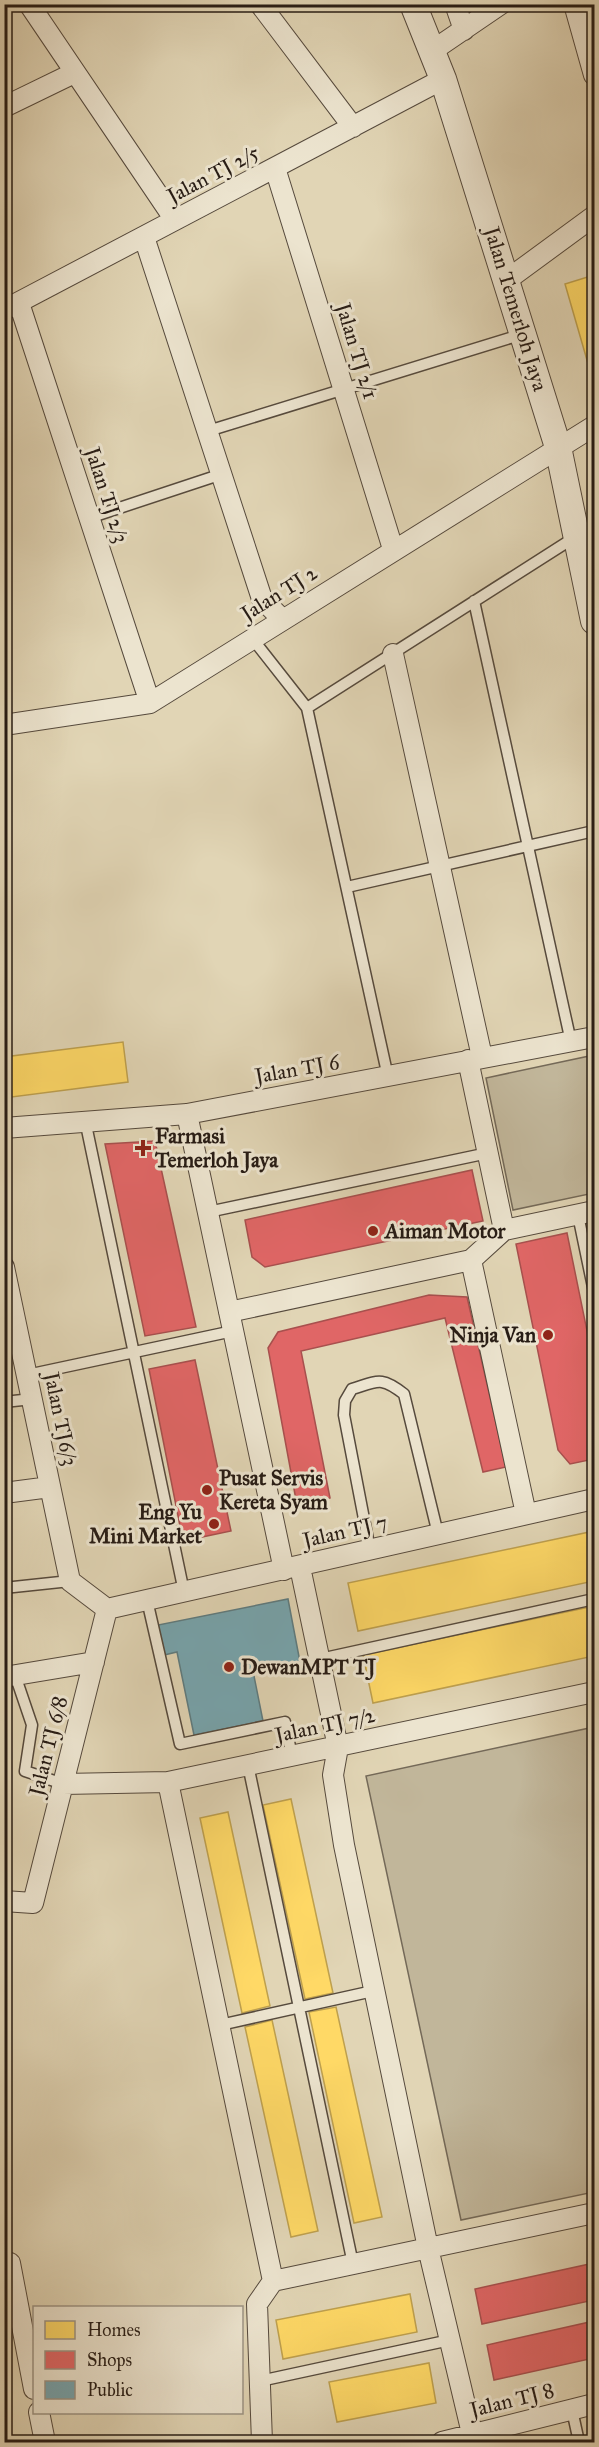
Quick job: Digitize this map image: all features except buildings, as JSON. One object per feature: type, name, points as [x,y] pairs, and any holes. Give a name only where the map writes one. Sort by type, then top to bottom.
[{"type":"street","points":[[29,4],[175,220]]},
{"type":"street","points":[[260,4],[353,127]]},
{"type":"street","name":"Jalan Temerloh Jaya","points":[[413,4],[443,79],[585,530],[594,621]]},
{"type":"street","points":[[454,4],[464,30]]},
{"type":"street","points":[[432,51],[501,4]]},
{"type":"street","points":[[574,4],[594,75]]},
{"type":"street","points":[[4,107],[74,73]]},
{"type":"street","name":"Jalan TJ 2/5","points":[[12,306],[443,79]]},
{"type":"street","name":"Jalan TJ 2/1","points":[[275,168],[393,549]]},
{"type":"street","points":[[507,280],[594,216]]},
{"type":"street","points":[[144,237],[262,599],[282,620]]},
{"type":"street","name":"Jalan TJ 2/3","points":[[12,306],[89,518],[150,703]]},
{"type":"street","name":"Jalan TJ 2","points":[[6,721],[150,703],[393,549],[594,426]]},
{"type":"street","points":[[393,654],[440,867],[475,1058],[488,1153],[504,1230]]},
{"type":"street","name":"Jalan TJ 6","points":[[4,1128],[187,1114],[594,1037]]},
{"type":"street","points":[[187,1114],[231,1322],[292,1568],[320,1659],[338,1747],[333,1775],[344,1845],[428,2248],[473,2439]]},
{"type":"street","points":[[231,1322],[471,1260],[504,1230],[586,1213]]},
{"type":"street","points":[[471,1260],[526,1514]]},
{"type":"street","name":"Jalan TJ6/3","points":[[4,1267],[9,1311],[27,1375],[70,1581]]},
{"type":"street","points":[[4,1493],[51,1487]]},
{"type":"street","name":"Jalan TJ 7","points":[[107,1610],[594,1499]]},
{"type":"street","points":[[70,1581],[107,1610]]},
{"type":"street","name":"Jalan TJ 6/8","points":[[4,1901],[33,1903],[107,1610]]},
{"type":"street","points":[[10,1676],[94,1662]]},
{"type":"street","name":"Jalan TJ 7/2","points":[[63,1784],[168,1782],[594,1692]]},
{"type":"street","points":[[168,1782],[273,2281]]},
{"type":"street","points":[[262,2442],[257,2304],[273,2281],[594,2213]]},
{"type":"street","points":[[7,2263],[33,2384]]},
{"type":"street","name":"Jalan TJ 8","points":[[442,2442],[473,2439],[594,2404]]},
{"type":"street","points":[[39,2414],[45,2442]]},
{"type":"lane","points":[[208,431],[524,334]]},
{"type":"lane","points":[[89,518],[222,474]]},
{"type":"lane","points":[[307,708],[585,530]]},
{"type":"lane","points":[[474,601],[571,1042]]},
{"type":"lane","points":[[252,638],[307,708],[388,1077]]},
{"type":"lane","points":[[346,887],[594,831]]},
{"type":"lane","points":[[85,1120],[184,1592]]},
{"type":"lane","points":[[208,1212],[488,1153]]},
{"type":"lane","points":[[586,1213],[594,1292]]},
{"type":"lane","points":[[27,1375],[134,1352],[231,1322]]},
{"type":"lane","points":[[370,1550],[345,1415],[345,1401],[352,1389],[381,1380],[404,1394],[438,1534]]},
{"type":"lane","points":[[4,1402],[32,1399]]},
{"type":"lane","points":[[4,1588],[70,1581]]},
{"type":"lane","points":[[320,1659],[594,1599]]},
{"type":"lane","points":[[147,1600],[180,1744],[285,1722],[292,1756]]},
{"type":"lane","points":[[10,1676],[32,1725],[25,1772],[63,1784]]},
{"type":"lane","points":[[248,1765],[353,2264]]},
{"type":"lane","points":[[220,2025],[374,1991]]},
{"type":"lane","points":[[260,2381],[450,2340]]},
{"type":"lane","points":[[572,2410],[579,2442]]},
{"type":"shaded area","points":[[594,1055],[594,1193],[513,1210],[486,1078]]},
{"type":"shaded area","points":[[594,1727],[594,2192],[461,2220],[366,1776]]},
{"type":"place","name":"Farmasi Temerloh Jaya","points":[[143,1148]]},
{"type":"place","name":"Aiman Motor","points":[[373,1231]]},
{"type":"place","name":"Ninja Van","points":[[548,1335]]},
{"type":"place","name":"Pusat Servis Kereta Syam","points":[[207,1490]]},
{"type":"place","name":"Eng Yu Mini Market","points":[[214,1524]]},
{"type":"place","name":"DewanMPT TJ","points":[[229,1667]]}]
